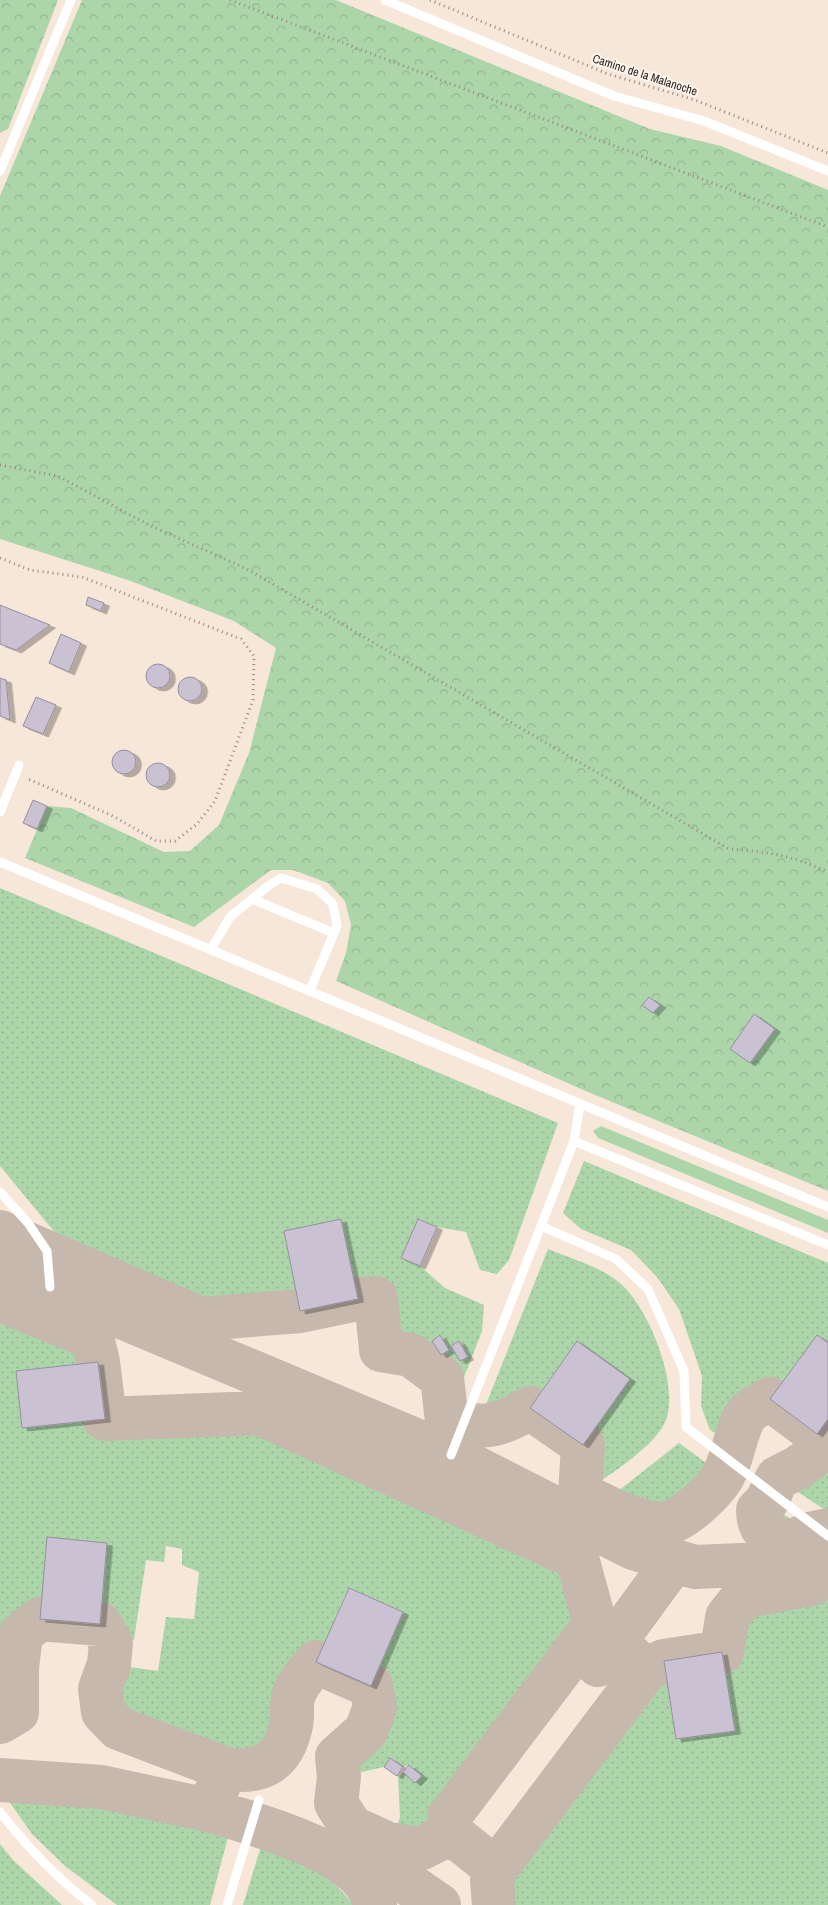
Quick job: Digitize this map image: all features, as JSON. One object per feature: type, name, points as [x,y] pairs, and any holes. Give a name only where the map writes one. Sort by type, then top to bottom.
[{"type":"lane","points":[[0,172],[4,150],[71,0]]},
{"type":"lane","points":[[385,0],[614,96],[704,121],[828,171]]},
{"type":"lane","points":[[0,812],[17,770]]},
{"type":"lane","points":[[0,862],[828,1207]]},
{"type":"lane","points":[[211,949],[230,917],[281,878],[317,889],[333,904],[337,926],[310,990]]},
{"type":"lane","points":[[252,899],[334,933]]},
{"type":"lane","points":[[451,1455],[574,1141],[580,1104]]},
{"type":"lane","points":[[574,1141],[828,1245]]},
{"type":"lane","points":[[0,1192],[28,1222],[48,1251],[50,1287]]},
{"type":"lane","points":[[540,1226],[616,1259],[648,1289],[684,1371],[686,1427],[828,1536]]},
{"type":"lane","points":[[227,1905],[259,1800]]},
{"type":"lane","points":[[0,1812],[19,1836],[51,1869],[70,1888],[92,1905]]},
{"type":"path","points":[[230,0],[828,226]]},
{"type":"path","name":"Camino de la Malanoche","points":[[430,0],[608,74],[695,100],[828,153]]},
{"type":"path","points":[[0,465],[58,476],[149,525],[247,569],[729,849],[766,851],[797,858],[828,872]]},
{"type":"path","points":[[0,558],[30,570],[82,577],[241,639],[254,656],[254,700],[215,801],[197,824],[176,842],[156,841],[113,816],[17,770]]},
{"type":"green space","points":[[0,0],[58,0],[8,129],[0,133]]},
{"type":"green space","points":[[82,0],[336,0],[650,129],[721,146],[828,190],[828,1191],[588,1092],[336,981],[346,953],[351,925],[345,901],[328,883],[293,870],[271,870],[194,927],[25,858],[47,806],[71,808],[164,852],[190,851],[219,825],[249,753],[276,648],[234,621],[128,580],[0,539],[0,196]]},
{"type":"green space","points":[[0,888],[558,1123],[509,1260],[497,1274],[480,1270],[466,1232],[437,1227],[419,1219],[401,1258],[420,1266],[445,1288],[484,1305],[482,1331],[447,1421],[442,1378],[411,1355],[381,1350],[376,1298],[358,1299],[341,1220],[284,1231],[300,1311],[201,1319],[85,1269],[0,1166]]},
{"type":"green space","points":[[601,1126],[828,1220],[828,1233],[598,1138],[593,1131]]},
{"type":"green space","points":[[584,1161],[828,1263],[828,1343],[817,1336],[770,1399],[755,1407],[743,1418],[736,1445],[710,1430],[701,1406],[702,1376],[679,1309],[657,1277],[631,1250],[581,1229],[563,1213]]},
{"type":"green space","points":[[548,1249],[605,1273],[621,1284],[632,1296],[651,1328],[659,1348],[665,1367],[668,1387],[669,1405],[666,1420],[652,1441],[615,1471],[580,1495],[583,1445],[630,1379],[577,1341],[530,1408],[508,1421],[477,1427]]},
{"type":"green space","points":[[0,1300],[92,1337],[98,1362],[16,1371],[22,1428],[105,1419],[259,1413],[577,1558],[595,1624],[449,1817],[442,1823],[430,1831],[419,1834],[396,1830],[400,1817],[398,1778],[403,1772],[415,1783],[421,1776],[410,1765],[403,1767],[390,1758],[384,1767],[339,1777],[337,1757],[366,1731],[375,1707],[371,1686],[403,1612],[349,1588],[321,1653],[295,1692],[292,1700],[292,1724],[289,1737],[278,1756],[270,1762],[261,1767],[250,1769],[226,1769],[159,1746],[123,1730],[111,1721],[103,1712],[100,1700],[101,1688],[109,1664],[158,1671],[166,1617],[194,1619],[199,1572],[182,1565],[182,1549],[166,1546],[164,1562],[146,1560],[134,1640],[111,1643],[100,1624],[107,1543],[47,1538],[40,1619],[21,1634],[17,1668],[17,1712],[0,1722]]},
{"type":"green space","points":[[828,1419],[828,1512],[777,1478],[797,1468],[812,1457],[817,1434]]},
{"type":"green space","points":[[679,1443],[724,1476],[695,1506],[682,1516],[670,1521],[657,1522],[642,1520],[603,1503]]},
{"type":"green space","points":[[767,1501],[809,1534],[788,1543],[766,1532],[760,1523],[758,1510]]},
{"type":"green space","points":[[828,1581],[828,1905],[494,1905],[492,1880],[496,1869],[646,1670],[664,1661],[676,1739],[734,1731],[722,1652],[727,1617],[743,1597]]},
{"type":"green space","points":[[8,1800],[67,1802],[134,1809],[228,1837],[210,1905],[117,1905],[65,1866],[32,1834]]},
{"type":"green space","points":[[262,1843],[287,1854],[324,1875],[353,1905],[243,1905]]},
{"type":"green space","points":[[0,1844],[14,1861],[62,1905],[0,1905]]},
{"type":"building","points":[[88,597],[104,603],[101,611],[86,605]]},
{"type":"building","points":[[0,605],[50,625],[16,650],[0,644]]},
{"type":"building","points":[[61,634],[81,643],[69,672],[49,663]]},
{"type":"building","points":[[158,664],[163,665],[169,671],[169,681],[163,687],[158,688],[153,687],[147,681],[146,676],[147,671],[153,665]]},
{"type":"building","points":[[190,677],[195,678],[201,684],[201,694],[195,700],[190,701],[185,700],[179,694],[178,689],[179,684],[185,678]]},
{"type":"building","points":[[0,678],[6,680],[10,720],[0,716]]},
{"type":"building","points":[[36,697],[56,705],[43,734],[23,726]]},
{"type":"building","points":[[124,750],[129,751],[135,757],[135,767],[129,773],[124,774],[119,773],[113,767],[112,762],[113,757],[119,751]]},
{"type":"building","points":[[158,763],[163,764],[169,770],[169,780],[163,786],[158,787],[153,786],[147,780],[146,775],[147,770],[153,764]]},
{"type":"building","points":[[33,800],[47,806],[37,829],[23,823]]},
{"type":"building","points":[[649,997],[660,1005],[653,1013],[642,1005]]},
{"type":"building","points":[[754,1014],[775,1029],[750,1063],[730,1049]]},
{"type":"building","points":[[341,1219],[358,1299],[300,1311],[284,1231]]},
{"type":"building","points":[[418,1219],[437,1227],[420,1266],[401,1258]]},
{"type":"building","points":[[440,1335],[449,1350],[441,1355],[432,1341]]},
{"type":"building","points":[[817,1335],[828,1343],[828,1419],[817,1434],[770,1399]]},
{"type":"building","points":[[459,1341],[468,1357],[460,1361],[451,1346]]},
{"type":"building","points":[[577,1341],[630,1379],[583,1445],[530,1408]]},
{"type":"building","points":[[98,1362],[105,1419],[22,1428],[16,1371]]},
{"type":"building","points":[[47,1537],[107,1543],[100,1624],[40,1619]]},
{"type":"building","points":[[349,1588],[403,1612],[371,1686],[316,1662]]},
{"type":"building","points":[[722,1652],[735,1731],[676,1739],[664,1661]]},
{"type":"building","points":[[390,1758],[403,1767],[397,1776],[384,1767]]},
{"type":"building","points":[[409,1765],[422,1776],[415,1783],[403,1772]]},
{"type":"taxiway","points":[[0,1232],[201,1319],[300,1311],[358,1299],[376,1298],[381,1350],[411,1355],[442,1378],[447,1421],[481,1426],[490,1425],[508,1420],[530,1408],[583,1445],[580,1495],[622,1514],[648,1522],[667,1523],[674,1521],[691,1510],[715,1488],[730,1460],[740,1426],[745,1416],[770,1399],[817,1434],[812,1457],[797,1468],[777,1478],[767,1501],[758,1510],[762,1528],[775,1538],[788,1543],[809,1534],[828,1530]]},
{"type":"taxiway","points":[[0,1266],[451,1455],[633,1548],[695,1567],[785,1563],[817,1555]]},
{"type":"taxiway","points":[[0,1300],[92,1337],[98,1362],[105,1419],[259,1413],[577,1558],[595,1624],[646,1670],[496,1869],[451,1833],[449,1817],[595,1624]]},
{"type":"taxiway","points":[[598,1665],[674,1561]]},
{"type":"taxiway","points":[[624,1650],[646,1670],[664,1661],[722,1652],[727,1617],[743,1597],[812,1584]]},
{"type":"taxiway","points":[[0,1722],[17,1712],[17,1668],[21,1634],[40,1619],[100,1624],[111,1643],[109,1664],[100,1689],[103,1712],[118,1728],[226,1769],[208,1810],[101,1787],[0,1780]]},
{"type":"taxiway","points":[[375,1905],[367,1886],[351,1869],[330,1855],[305,1842],[278,1832],[208,1810],[226,1769],[250,1770],[260,1767],[269,1763],[282,1749],[291,1725],[292,1701],[295,1693],[303,1678],[316,1662],[371,1686],[375,1707],[366,1731],[337,1757],[339,1777],[336,1803],[351,1827],[388,1844],[420,1849],[451,1833],[496,1869],[492,1880],[494,1905]]},
{"type":"taxiway","points":[[352,1845],[439,1905]]}]
